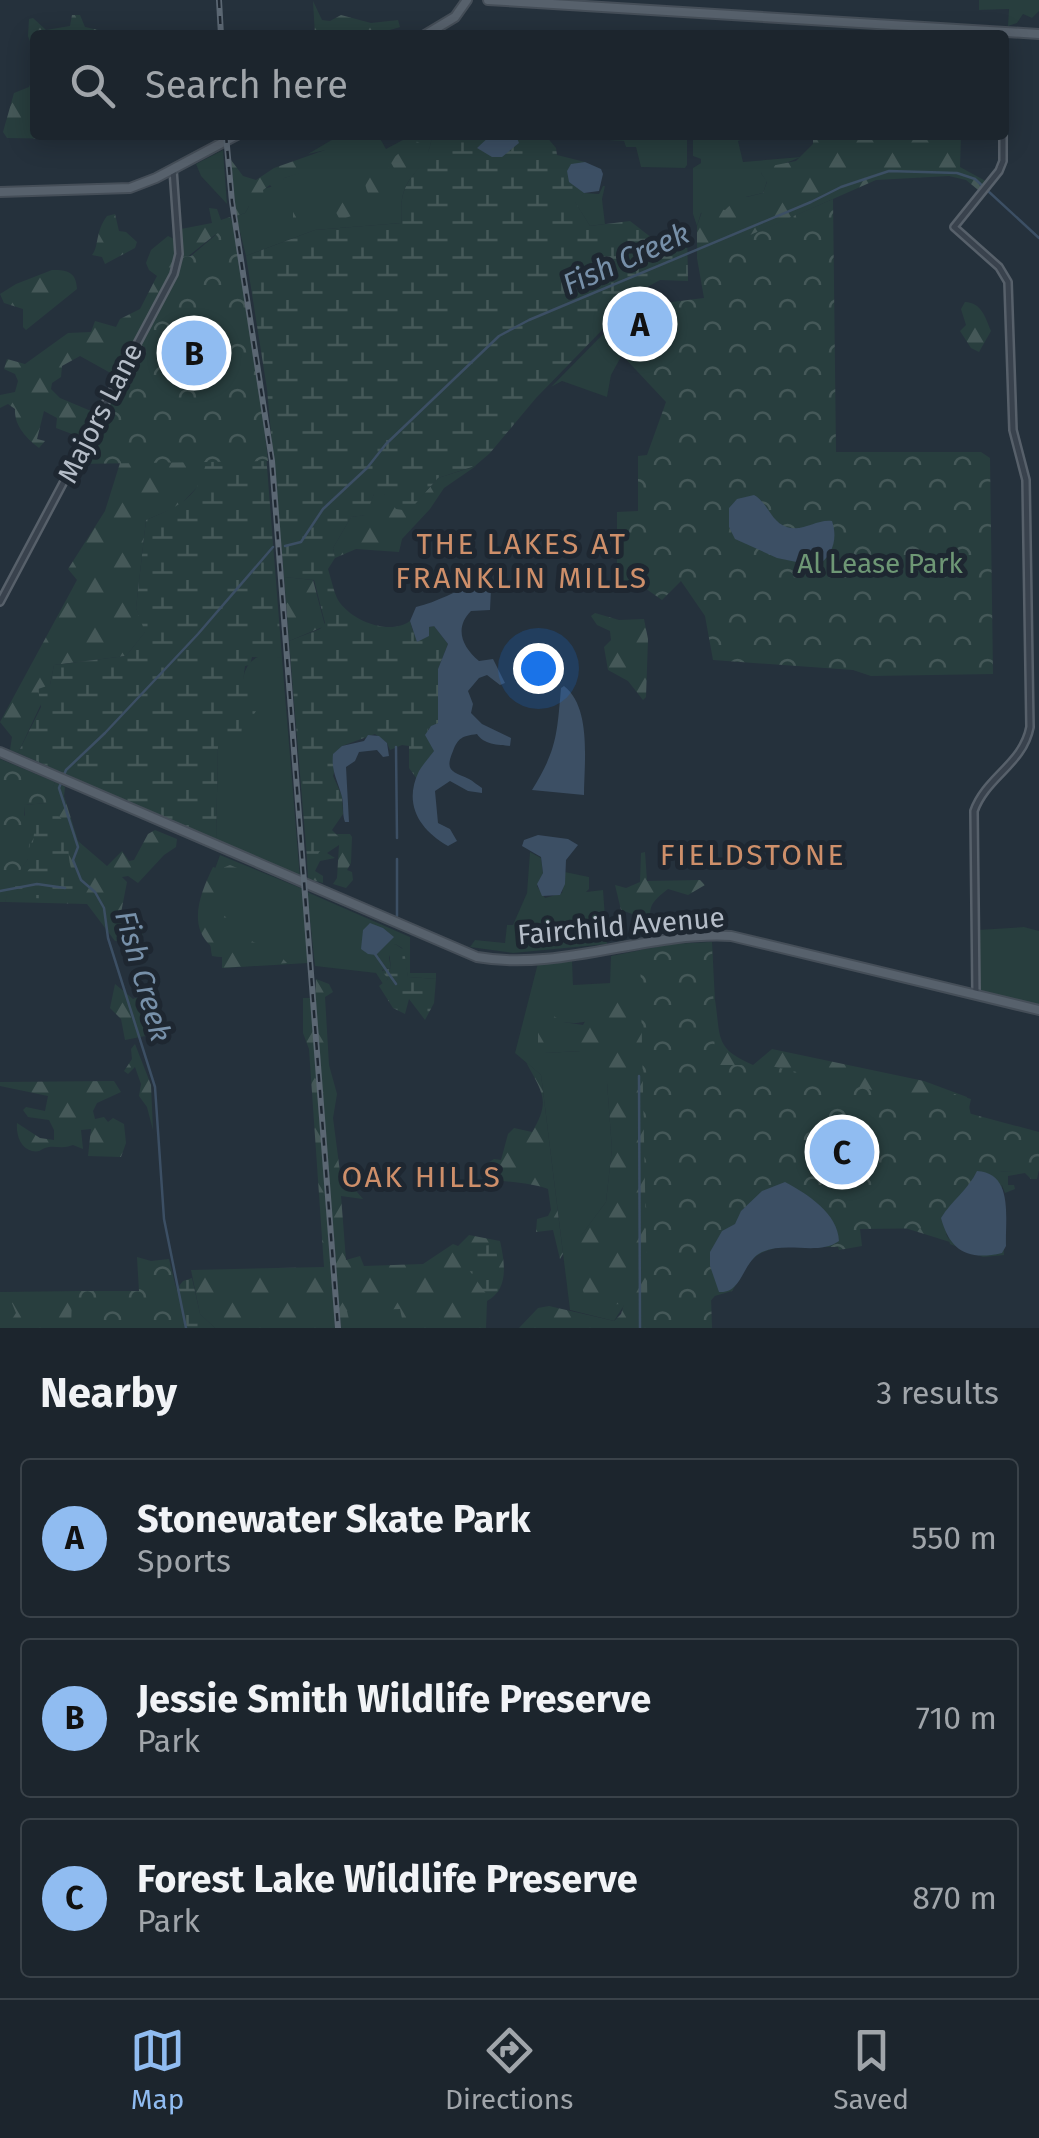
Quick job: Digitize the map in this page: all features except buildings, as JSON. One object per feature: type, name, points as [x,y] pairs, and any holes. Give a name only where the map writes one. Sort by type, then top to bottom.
[{"type":"main road","points":[[433,30],[455,17],[466,0]]},
{"type":"main road","points":[[488,0],[955,30]]},
{"type":"main road","points":[[1009,33],[1039,34]]},
{"type":"main road","points":[[0,192],[121,189],[147,182],[228,140]]},
{"type":"main road","name":"Fairchild Avenue","points":[[0,752],[477,957],[520,960],[691,937],[731,936],[1039,1010]]},
{"type":"street","points":[[976,995],[973,816],[980,796],[1024,748],[1030,727],[1026,488],[1025,469],[1013,430],[1008,282],[999,266],[954,227],[991,184],[1002,161],[1003,140]]},
{"type":"street","name":"Majors Lane","points":[[0,602],[174,274],[179,254],[174,169]]},
{"type":"green space","points":[[979,0],[1039,0],[1039,11],[1032,18],[1023,14],[1017,23],[1008,26],[1009,9],[979,10]]},
{"type":"green space","points":[[313,1],[322,20],[330,21],[341,15],[371,23],[398,20],[400,27],[389,30],[315,30]]},
{"type":"green space","points":[[72,15],[80,15],[85,27],[98,30],[46,30],[70,26]]},
{"type":"green space","points":[[33,18],[46,30],[30,30],[30,41],[29,19]]},
{"type":"green space","points":[[29,87],[30,138],[7,138],[3,132],[14,93]]},
{"type":"green space","points":[[332,140],[381,140],[386,149],[403,140],[431,140],[425,159],[404,193],[402,223],[315,230],[246,256],[236,216],[245,213],[249,206],[249,193],[281,184],[284,178],[308,170],[326,150],[308,154]]},
{"type":"green space","points":[[414,140],[425,146],[429,156],[406,183],[390,161]]},
{"type":"green space","points":[[431,140],[549,140],[557,155],[585,162],[584,193],[575,202],[590,226],[630,221],[652,238],[687,227],[688,281],[660,280],[640,291],[475,466],[438,478],[409,511],[396,509],[384,494],[374,494],[366,515],[351,517],[333,548],[335,558],[328,569],[344,608],[371,624],[392,627],[410,621],[413,631],[434,626],[448,644],[438,669],[438,723],[428,729],[434,751],[417,779],[409,768],[409,746],[390,750],[375,734],[342,746],[333,776],[342,796],[343,814],[332,830],[339,837],[319,852],[308,870],[289,641],[320,629],[325,623],[314,580],[284,577],[267,389],[246,256],[315,230],[402,223],[404,193]]},
{"type":"green space","points":[[608,140],[687,140],[687,165],[641,167],[636,147],[626,147],[624,141]]},
{"type":"green space","points":[[693,140],[741,140],[743,162],[801,157],[761,173],[767,181],[763,193],[746,197],[725,210],[701,213],[697,226],[693,214],[693,168],[701,159],[693,156]]},
{"type":"green space","points":[[813,140],[961,140],[960,167],[991,184],[983,194],[966,180],[949,176],[876,180],[697,259],[697,226],[703,209],[725,210],[741,195],[763,193],[767,182],[761,173],[766,167],[796,161]]},
{"type":"green space","points":[[328,149],[308,171],[284,178],[281,192],[270,185],[263,190],[264,198],[250,193],[245,213],[236,216],[231,160],[243,176],[256,180],[274,168]]},
{"type":"green space","points":[[223,150],[227,204],[201,176],[196,164]]},
{"type":"green space","points":[[386,163],[397,180],[396,194],[380,202],[370,195],[364,177]]},
{"type":"green space","points":[[356,180],[365,204],[354,215],[340,220],[327,195]]},
{"type":"green space","points":[[603,186],[605,224],[590,226],[574,201],[584,193],[599,194]]},
{"type":"green space","points":[[309,196],[320,202],[321,224],[302,229],[293,224],[293,212]]},
{"type":"green space","name":"Al Lease Park","points":[[833,199],[836,452],[981,452],[990,458],[993,674],[871,676],[853,670],[713,660],[705,616],[681,581],[662,600],[642,586],[617,579],[617,512],[638,511],[638,456],[647,455],[666,402],[622,355],[609,328],[631,307],[704,298],[697,258]]},
{"type":"green space","points":[[209,208],[217,209],[221,220],[230,217],[232,221],[262,403],[203,481],[179,506],[146,520],[136,608],[146,631],[126,656],[54,665],[50,685],[18,753],[10,750],[12,737],[0,722],[77,580],[68,569],[105,511],[120,463],[216,234],[186,258],[182,257],[181,229],[212,223]]},
{"type":"green space","points":[[115,214],[119,231],[137,242],[135,248],[105,264],[102,257],[92,255],[103,222]]},
{"type":"green space","points":[[232,221],[257,367],[268,461],[76,464],[178,272],[182,257],[191,256]]},
{"type":"green space","points":[[168,236],[178,241],[172,274],[116,376],[80,356],[62,366],[61,377],[52,383],[51,389],[60,398],[91,411],[80,437],[56,428],[57,418],[44,411],[37,439],[45,441],[39,448],[19,426],[15,409],[8,404],[0,408],[0,395],[15,392],[18,381],[15,374],[4,369],[7,359],[25,364],[68,333],[91,332],[95,321],[116,327],[120,319],[140,309],[157,276],[146,263],[151,250]]},
{"type":"green space","points":[[52,270],[70,273],[77,289],[26,330],[23,309],[4,303],[0,294]]},
{"type":"green space","points":[[965,302],[979,308],[991,331],[979,352],[971,348],[960,331],[966,325],[961,309]]},
{"type":"green space","points":[[609,328],[622,355],[611,375],[607,397],[562,381],[551,387]]},
{"type":"green space","points":[[262,403],[282,658],[252,657],[250,665],[245,666],[243,682],[250,685],[256,711],[249,722],[242,722],[241,741],[218,744],[216,840],[18,753],[41,707],[38,689],[50,685],[54,665],[126,656],[145,632],[136,608],[146,520],[193,493],[206,462],[218,458]]},
{"type":"green space","points":[[476,466],[444,488],[402,539],[399,552],[356,549],[335,558],[333,548],[351,517],[365,515],[374,494],[384,494],[409,510],[438,478]]},
{"type":"green space","points":[[284,577],[313,580],[325,626],[289,641]]},
{"type":"green space","points":[[595,613],[619,620],[644,619],[648,639],[643,700],[628,681],[608,670],[604,647],[611,640],[610,631],[597,625],[591,616]]},
{"type":"green space","points":[[264,655],[282,658],[300,878],[216,840],[218,744],[242,722],[245,673],[248,665]]},
{"type":"green space","points":[[0,759],[55,782],[47,803],[24,805],[24,815],[32,826],[28,859],[12,882],[5,902],[0,902]]},
{"type":"green space","points":[[55,782],[65,787],[64,796],[78,841],[107,866],[122,851],[129,861],[134,860],[148,834],[155,830],[177,839],[176,847],[138,883],[128,876],[122,877],[127,882],[120,918],[142,921],[143,938],[139,941],[115,941],[87,904],[5,902],[11,882],[28,859],[24,805],[46,803]]},
{"type":"green space","points":[[47,808],[67,828],[71,868],[83,891],[74,899],[27,898],[16,894],[14,888],[30,868],[35,825]]},
{"type":"green space","points":[[336,834],[352,837],[347,870],[352,872],[353,880],[346,888],[333,884],[337,878],[339,845],[327,853],[335,858],[320,861],[315,871],[323,876],[323,883],[308,879],[307,858],[339,837]]},
{"type":"green space","points":[[530,852],[541,858],[543,873],[537,886],[545,898],[562,893],[565,872],[589,877],[586,892],[603,890],[607,944],[513,953],[470,947],[475,940],[505,943],[507,925],[513,925],[527,893]]},
{"type":"green space","points":[[645,852],[647,881],[700,880],[705,885],[688,895],[668,889],[652,905],[646,932],[636,936],[635,915],[621,910],[615,885],[626,888],[640,882],[641,853]]},
{"type":"green space","points":[[220,855],[303,889],[309,963],[222,968],[222,957],[212,956],[203,902]]},
{"type":"green space","points":[[230,865],[242,870],[242,876],[212,903],[210,929],[224,915],[248,938],[287,963],[222,968],[222,957],[212,956],[211,946],[200,928],[198,908],[213,867]]},
{"type":"green space","points":[[307,892],[410,937],[410,973],[436,973],[436,979],[408,977],[402,948],[395,944],[389,957],[391,968],[382,970],[388,979],[383,984],[376,973],[315,966]]},
{"type":"green space","points":[[1024,927],[1039,931],[1039,1007],[981,993],[978,986],[977,930]]},
{"type":"green space","points":[[712,942],[715,1000],[670,994],[633,999],[585,1022],[563,1022],[544,1053],[581,1051],[607,1082],[612,1149],[606,1202],[581,1236],[608,1303],[625,1304],[614,1321],[570,1310],[541,1075],[515,1053],[538,963],[572,960],[573,985],[610,983],[611,956],[671,944]]},
{"type":"green space","points":[[712,942],[715,1065],[767,1065],[936,1105],[941,1090],[971,1099],[968,1113],[1039,1132],[1039,1171],[987,1172],[987,1177],[1002,1186],[1004,1255],[983,1257],[950,1244],[946,1228],[860,1229],[862,1246],[839,1250],[774,1248],[755,1257],[732,1291],[711,1297],[712,1328],[648,1328],[640,950]]},
{"type":"green space","points":[[395,944],[404,950],[408,977],[436,979],[434,1003],[425,1020],[409,999],[405,1014],[393,1008],[379,986],[388,979],[382,971],[391,968],[389,951]]},
{"type":"green space","points":[[316,979],[329,984],[333,992],[325,997],[329,1065],[337,1094],[333,1118],[340,1172],[363,1199],[341,1196],[346,1260],[360,1256],[364,1266],[423,1264],[453,1244],[458,1246],[469,1235],[500,1241],[504,1275],[499,1290],[487,1301],[486,1328],[404,1328],[400,1309],[347,1311],[351,1328],[341,1328],[335,1267],[331,1268],[335,1328],[215,1328],[200,1314],[191,1270],[324,1267],[309,1049],[303,1033],[303,998],[315,998]]},
{"type":"green space","points":[[115,984],[133,999],[147,994],[156,1005],[155,1034],[125,1040],[121,1019],[110,1008]]},
{"type":"green space","points":[[703,996],[715,1000],[725,1047],[753,1065],[772,1049],[924,1081],[967,1097],[981,1162],[1001,1172],[1039,1169],[1037,1179],[1025,1173],[1008,1176],[1008,1185],[1015,1189],[1005,1193],[1002,1185],[946,1234],[950,1242],[905,1228],[814,1180],[708,1304],[709,1328],[519,1328],[538,1308],[549,1306],[614,1321],[621,1314],[624,1304],[588,1305],[575,1268],[580,1237],[606,1202],[612,1149],[607,1082],[584,1072],[580,1051],[544,1053],[538,1049],[538,1029],[549,1013],[563,1022],[583,1025],[598,999]]},
{"type":"green space","points":[[135,1044],[151,1085],[153,1130],[147,1107],[139,1096],[141,1084],[135,1067],[128,1074],[124,1071]]},
{"type":"green space","points":[[526,1062],[541,1075],[563,1254],[560,1259],[553,1230],[536,1232],[537,1219],[548,1216],[551,1210],[548,1189],[489,1181],[483,1166],[494,1159],[501,1160],[508,1134],[514,1128],[532,1132],[542,1112],[542,1096]]},
{"type":"green space","points":[[114,1081],[121,1092],[97,1103],[93,1111],[95,1119],[104,1117],[108,1122],[113,1118],[124,1124],[126,1143],[121,1157],[88,1156],[91,1129],[81,1130],[83,1149],[73,1145],[37,1151],[24,1147],[17,1123],[40,1138],[54,1140],[49,1120],[28,1117],[23,1110],[26,1107],[45,1111],[48,1096],[0,1086],[0,1082]]},
{"type":"green space","points":[[491,1245],[496,1249],[501,1283],[498,1292],[487,1295],[464,1263],[470,1251]]},
{"type":"green space","points":[[137,1257],[151,1261],[169,1259],[186,1328],[75,1328],[75,1291],[139,1291]]},
{"type":"green space","points":[[192,1278],[200,1314],[215,1328],[183,1328],[175,1291],[183,1281]]},
{"type":"green space","points":[[75,1291],[75,1328],[0,1328],[0,1292]]},
{"type":"green space","points":[[9,1296],[72,1297],[71,1328],[6,1328],[16,1313]]},
{"type":"green space","points":[[394,1297],[432,1328],[346,1328],[344,1308]]},
{"type":"water","points":[[486,140],[519,143],[502,157],[492,157],[477,148]]},
{"type":"water","points":[[585,162],[601,169],[599,191],[584,193],[569,182],[567,171],[571,164]]},
{"type":"water","points":[[754,495],[784,526],[796,528],[832,521],[834,540],[827,558],[816,566],[777,558],[735,539],[729,527],[729,508],[737,499]]},
{"type":"water","points":[[477,584],[491,589],[490,610],[471,611],[463,624],[462,637],[479,661],[493,659],[505,683],[500,685],[487,675],[479,678],[468,691],[473,704],[471,713],[482,724],[511,738],[510,746],[487,742],[477,734],[457,743],[450,767],[482,788],[482,793],[468,791],[450,781],[435,791],[438,823],[450,829],[457,841],[448,846],[422,824],[413,805],[413,794],[419,771],[434,751],[425,735],[438,723],[438,669],[448,644],[434,626],[429,627],[429,636],[417,642],[410,621],[416,607]]},
{"type":"water","points":[[564,686],[573,696],[583,722],[584,795],[532,790],[551,752]]},
{"type":"water","points":[[368,735],[379,736],[387,743],[389,756],[383,757],[377,750],[359,752],[346,767],[349,822],[345,822],[333,754],[342,746],[364,741]]},
{"type":"water","points":[[538,835],[568,839],[578,845],[566,860],[565,884],[560,895],[542,896],[537,884],[543,873],[541,857],[522,846],[524,840]]},
{"type":"water","points":[[370,923],[394,937],[376,955],[361,949],[363,930]]},
{"type":"water","points":[[977,1171],[989,1174],[1002,1188],[1006,1246],[1002,1253],[979,1256],[962,1251],[950,1239],[941,1218]]},
{"type":"water","points":[[785,1182],[827,1213],[839,1241],[822,1247],[762,1252],[750,1262],[733,1288],[719,1292],[710,1266],[710,1252],[722,1231],[735,1224],[741,1211],[762,1191]]},
{"type":"waterway","name":"Fish Creek","points":[[285,546],[301,542],[323,509],[499,336],[841,187],[889,171],[957,173],[975,179],[1039,238]]},
{"type":"waterway","name":"Fish Creek","points":[[186,1328],[164,1219],[155,1087],[108,938],[104,908],[95,892],[81,880],[73,860],[78,847],[59,788],[66,770],[198,634],[273,547]]},
{"type":"waterway","points":[[396,747],[397,838]]},
{"type":"waterway","points":[[397,859],[397,916]]},
{"type":"waterway","points":[[0,891],[37,884],[65,888]]},
{"type":"waterway","points":[[375,954],[396,984]]},
{"type":"waterway","points":[[639,1076],[640,1328]]},
{"type":"railway","points":[[219,0],[221,30]]},
{"type":"railway","points":[[226,140],[232,202],[272,461],[338,1328]]},
{"type":"place","name":"Stonewater Skate Park","points":[[640,324]]},
{"type":"place","name":"Jessie Smith Wildlife Preserve","points":[[194,353]]},
{"type":"place","name":"Forest Lake Wildlife Preserve","points":[[842,1152]]},
{"type":"district","name":"THE LAKES AT FRANKLIN MILLS","points":[[522,561]]},
{"type":"district","name":"FIELDSTONE","points":[[753,855]]},
{"type":"district","name":"OAK HILLS","points":[[422,1177]]}]
